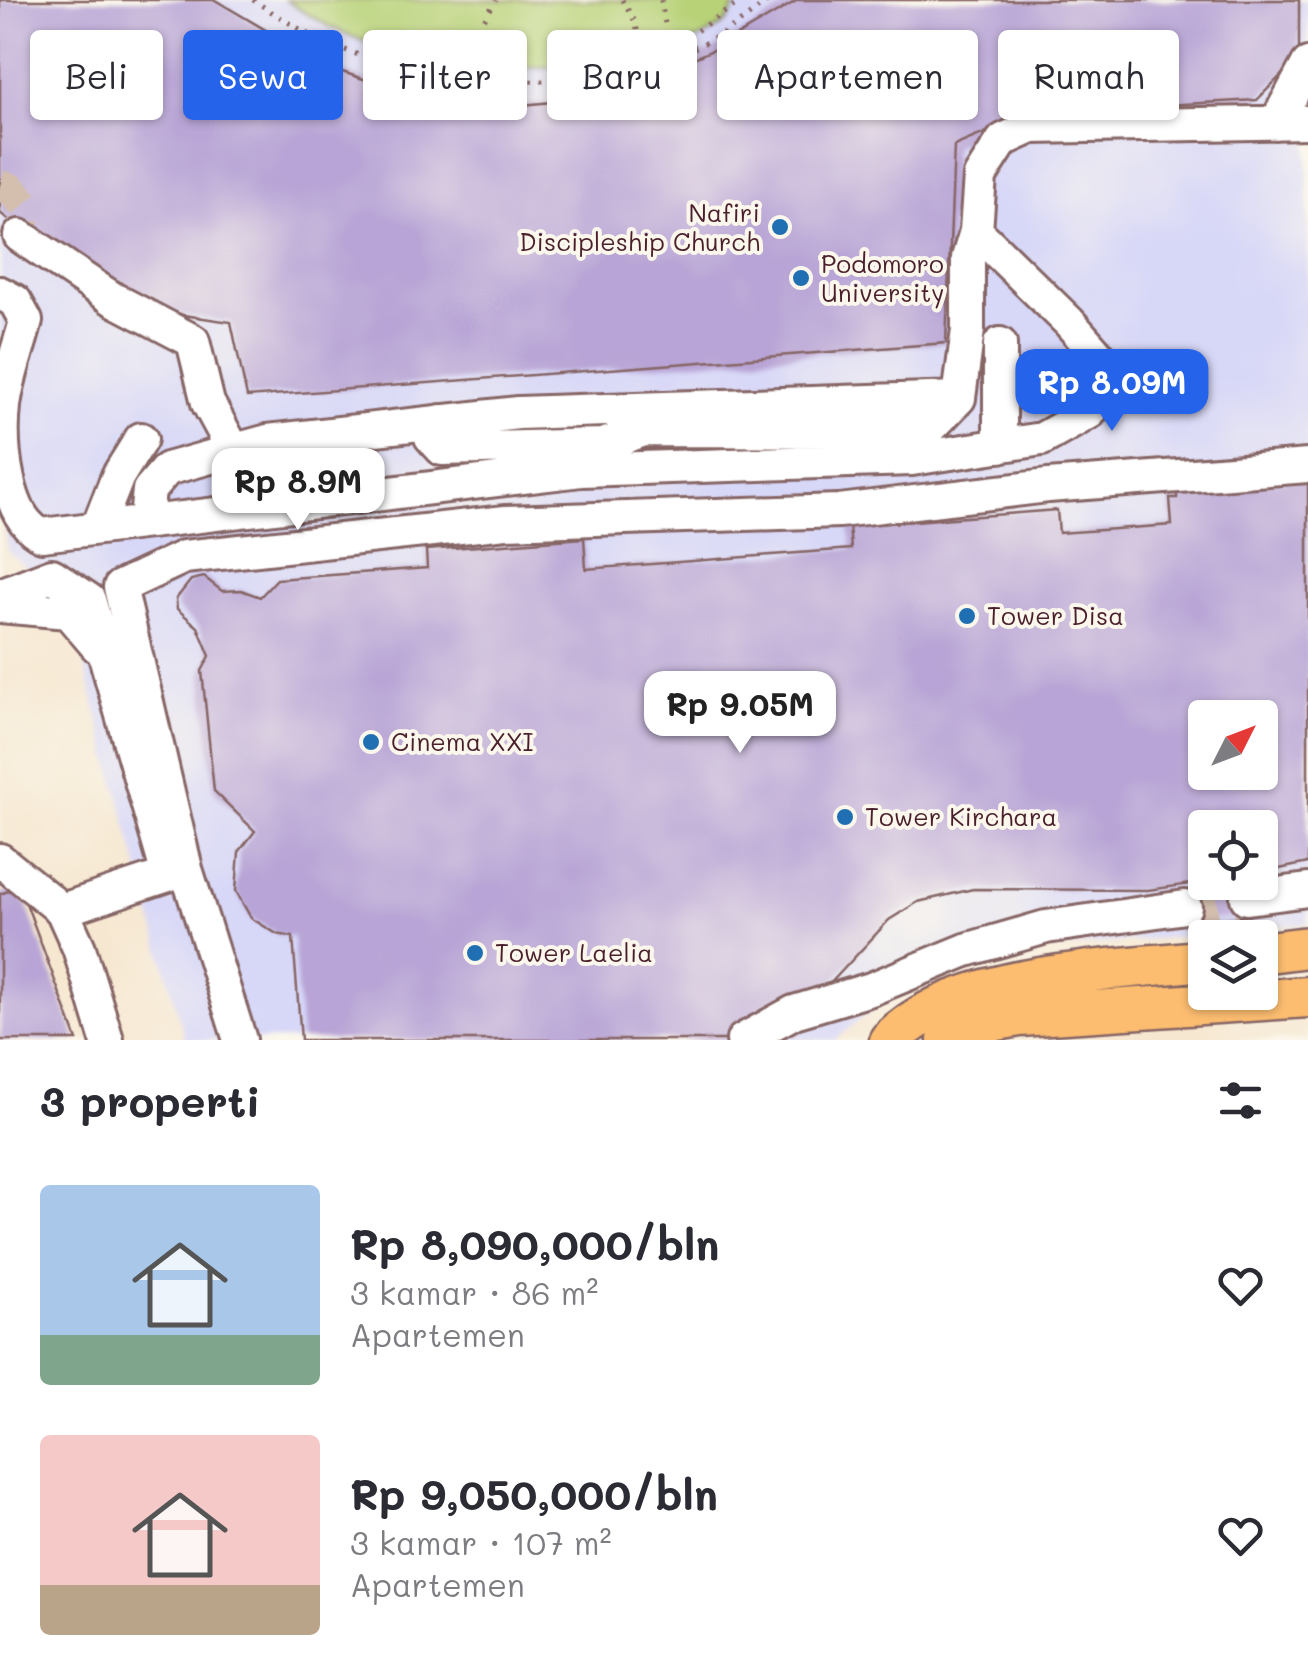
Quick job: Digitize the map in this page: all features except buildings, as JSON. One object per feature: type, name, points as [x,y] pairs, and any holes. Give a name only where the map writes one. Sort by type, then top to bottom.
[{"type":"main road","points":[[1278,951],[1308,947]]},
{"type":"main road","points":[[893,1037],[940,1006],[1047,978],[1188,962]]},
{"type":"main road","points":[[1278,999],[1308,997]]},
{"type":"main road","points":[[948,1040],[980,1023],[1019,1016],[1188,1006]]},
{"type":"street","points":[[146,519],[148,490],[156,478],[182,464],[233,450],[518,413],[628,421],[959,398],[968,330],[968,258],[976,231],[980,176],[1003,140],[1018,130],[1292,122],[1308,64]]},
{"type":"street","points":[[0,293],[14,300],[26,321],[2,406],[9,486],[27,528],[42,534],[580,470],[912,458],[1042,438],[1090,412],[1103,390],[1104,372],[1097,354],[1069,322],[976,231]]},
{"type":"street","points":[[14,238],[113,299],[193,341],[208,403],[233,450]]},
{"type":"street","points":[[1000,344],[1000,446]]},
{"type":"street","points":[[98,527],[118,476],[141,439]]},
{"type":"street","points":[[218,1040],[177,871],[120,587],[184,557],[506,522],[839,511],[1048,486],[1308,466]]},
{"type":"street","points":[[0,595],[52,575],[89,600],[177,871],[240,1040]]},
{"type":"street","points":[[0,606],[68,612],[106,657]]},
{"type":"street","points":[[0,860],[62,910],[79,948],[107,1040]]},
{"type":"street","points":[[62,910],[177,871]]},
{"type":"street","points":[[1278,894],[1308,890]]},
{"type":"street","points":[[743,1040],[794,1012],[871,989],[966,950],[1036,930],[1186,908]]},
{"type":"street","points":[[1036,930],[1047,978]]},
{"type":"street","points":[[871,989],[893,1037]]},
{"type":"path","points":[[252,0],[336,47],[363,55]]},
{"type":"path","points":[[478,30],[496,0]]},
{"type":"path","points":[[622,0],[637,30]]},
{"type":"path","points":[[661,0],[666,30]]},
{"type":"path","points":[[697,45],[716,38],[770,0]]},
{"type":"path","points":[[697,30],[734,6]]},
{"type":"shaded area","points":[[0,0],[1308,0],[1308,924],[1278,927],[1278,920],[1188,920],[1188,936],[1003,954],[889,995],[835,1040],[185,1040],[68,606],[7,551],[0,497]]},
{"type":"green space","points":[[286,0],[740,0],[723,25],[697,39],[697,30],[547,30],[547,67],[527,67],[527,30],[363,30],[363,40]]},
{"type":"tunnel","points":[[0,186],[11,189],[25,205],[23,231]]},
{"type":"tunnel","points":[[1185,907],[1233,900]]},
{"type":"place","name":"Nafiri Discipleship Church","points":[[780,227]]},
{"type":"place","name":"Podomoro University","points":[[801,278]]},
{"type":"place","name":"Tower Disa","points":[[967,616]]},
{"type":"place","name":"Cinema XXI","points":[[371,742]]},
{"type":"place","name":"Tower Kirchara","points":[[845,817]]},
{"type":"place","name":"Tower Laelia","points":[[475,953]]}]
